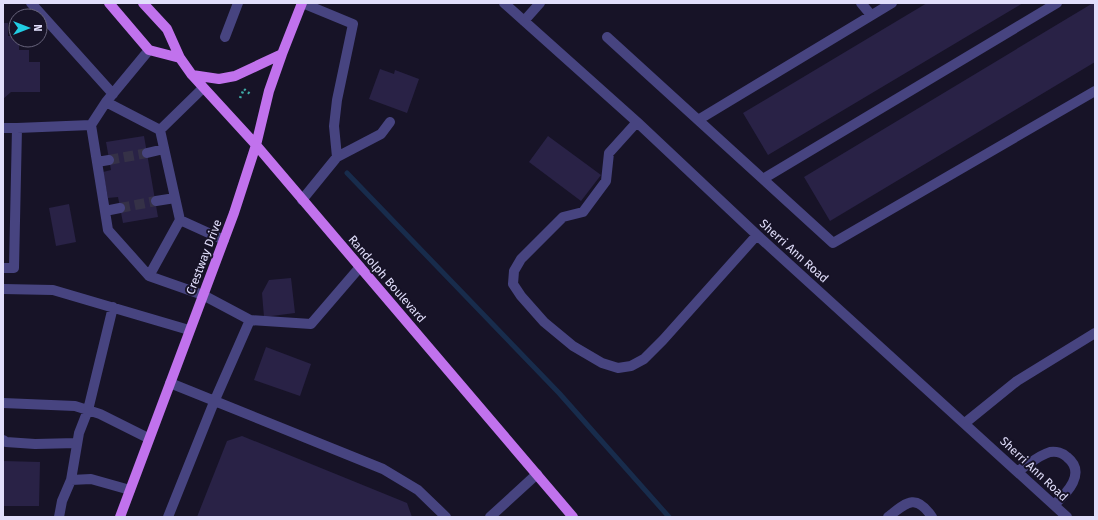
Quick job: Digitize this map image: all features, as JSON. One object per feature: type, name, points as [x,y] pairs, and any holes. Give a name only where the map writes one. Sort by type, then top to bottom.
[{"type":"main road","points":[[109,3],[149,50],[180,58]]},
{"type":"main road","name":"Crestway Drive","points":[[120,517],[148,438],[224,240],[256,146],[270,91],[282,54],[302,3]]},
{"type":"main road","name":"Randolph Boulevard","points":[[144,4],[167,29],[180,58],[192,75],[256,146],[573,517]]},
{"type":"main road","points":[[192,75],[219,78],[235,76],[282,54]]},
{"type":"street","points":[[31,3],[113,94]]},
{"type":"street","points":[[225,37],[238,3]]},
{"type":"street","points":[[302,3],[353,24],[337,100],[334,126],[337,157]]},
{"type":"street","name":"Sherri Ann Road","points":[[504,3],[637,122],[757,235],[1067,517]]},
{"type":"street","points":[[524,21],[540,3]]},
{"type":"street","points":[[861,3],[872,15]]},
{"type":"street","points":[[698,120],[892,3]]},
{"type":"street","points":[[763,179],[1057,3]]},
{"type":"street","points":[[607,37],[833,243],[1095,91]]},
{"type":"street","points":[[149,50],[106,102],[91,125],[108,230],[149,276],[203,295],[250,320],[311,324],[360,267]]},
{"type":"street","points":[[160,130],[203,88]]},
{"type":"street","points":[[106,102],[160,130]]},
{"type":"street","points":[[302,200],[337,157],[381,134],[390,122]]},
{"type":"street","points":[[637,122],[609,153],[606,181],[583,212],[563,217],[522,259],[514,271],[513,284],[521,296],[544,322],[573,346],[602,363],[618,368],[631,366],[644,359],[663,340],[757,235]]},
{"type":"street","points":[[3,128],[91,125]]},
{"type":"street","points":[[3,268],[14,268],[17,128]]},
{"type":"street","points":[[149,276],[180,220],[160,130]]},
{"type":"street","points":[[147,153],[164,149]]},
{"type":"street","points":[[97,162],[109,160]]},
{"type":"street","points":[[156,202],[175,198]]},
{"type":"street","points":[[105,211],[120,208]]},
{"type":"street","points":[[180,220],[224,240]]},
{"type":"street","points":[[3,289],[53,290],[190,330]]},
{"type":"street","points":[[59,517],[62,501],[71,480],[79,433],[88,410],[113,307]]},
{"type":"street","points":[[168,517],[214,402],[250,320]]},
{"type":"street","points":[[965,423],[1017,381],[1095,332]]},
{"type":"street","points":[[170,383],[383,469],[418,490],[446,517]]},
{"type":"street","points":[[3,403],[75,406],[100,414],[148,438]]},
{"type":"street","points":[[3,440],[6,442],[35,444],[77,443]]},
{"type":"street","points":[[1018,471],[1041,456],[1051,452],[1062,453],[1068,457],[1074,464],[1076,471],[1074,481],[1067,493],[1054,504]]},
{"type":"street","points":[[490,517],[537,474]]},
{"type":"street","points":[[71,480],[91,479],[130,490]]},
{"type":"street","points":[[888,517],[905,503],[915,501],[924,506],[932,517]]},
{"type":"path","points":[[240,98],[244,89],[250,94]]},
{"type":"building","points":[[927,3],[1023,3],[768,155],[743,113]]},
{"type":"building","points":[[1095,3],[1095,62],[830,221],[804,177]]},
{"type":"building","points":[[3,23],[8,23],[8,48],[29,50],[29,62],[40,62],[40,92],[11,92],[3,99]]},
{"type":"building","points":[[380,69],[394,74],[395,70],[419,79],[407,113],[369,99]]},
{"type":"building","points":[[144,136],[158,217],[123,223],[118,197],[108,198],[103,172],[111,170],[106,142]]},
{"type":"building","points":[[548,136],[601,175],[581,201],[529,162]]},
{"type":"building","points":[[69,204],[76,242],[56,246],[49,208]]},
{"type":"building","points":[[291,278],[295,313],[264,317],[262,293],[269,280]]},
{"type":"building","points":[[266,347],[311,364],[300,396],[254,380]]},
{"type":"building","points":[[242,436],[407,503],[412,517],[197,517],[227,441]]},
{"type":"building","points":[[3,461],[40,462],[39,506],[3,506]]},
{"type":"waterway","points":[[347,173],[559,393],[669,517]]},
{"type":"tunnel","points":[[109,160],[147,153]]},
{"type":"tunnel","points":[[120,208],[156,201]]}]
